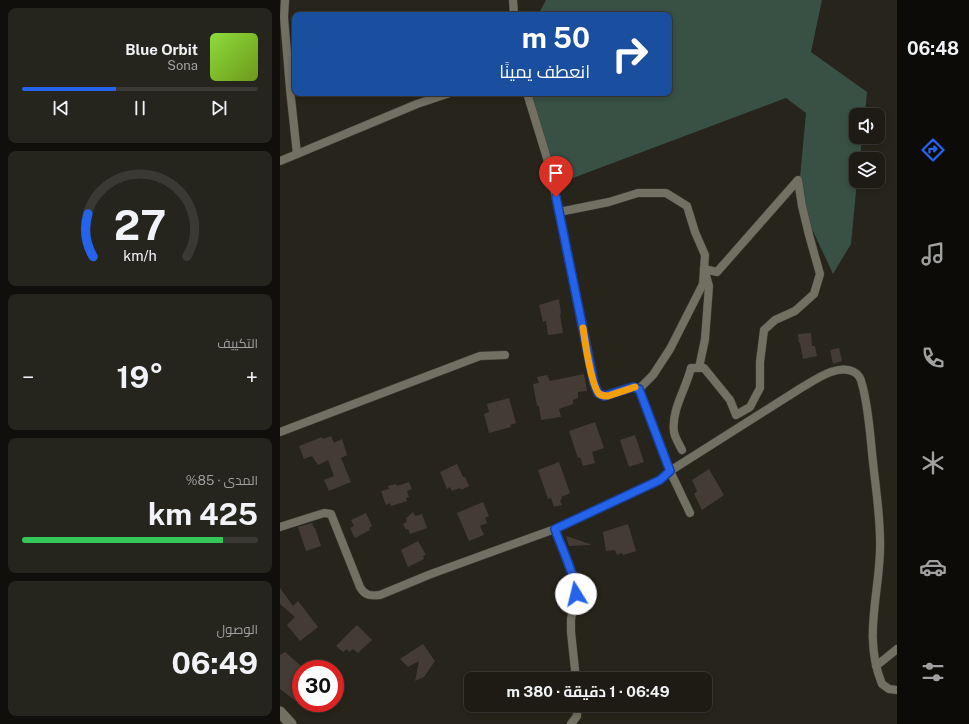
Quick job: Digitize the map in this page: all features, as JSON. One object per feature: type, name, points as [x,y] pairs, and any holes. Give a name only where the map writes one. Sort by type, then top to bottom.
[{"type":"main road","points":[[280,712],[291,724]]},
{"type":"street","points":[[285,0],[284,17],[297,154]]},
{"type":"street","points":[[513,0],[514,12]]},
{"type":"street","points":[[280,161],[417,104],[441,96]]},
{"type":"street","points":[[528,96],[550,168],[594,383],[598,393],[604,396],[633,387],[639,389]]},
{"type":"street","points":[[682,450],[674,433],[674,416],[691,368],[704,368],[730,400],[736,415],[750,407],[760,388],[760,362],[764,330],[775,320],[795,311],[814,294],[820,274],[802,206],[798,180],[717,272],[704,269]]},
{"type":"street","points":[[559,212],[609,202],[638,193],[666,193],[687,206],[695,232],[705,255],[703,284],[670,349],[653,375],[639,389]]},
{"type":"street","points":[[699,368],[705,339],[709,286],[704,269]]},
{"type":"street","points":[[280,432],[480,356],[506,355]]},
{"type":"street","points":[[280,527],[324,513],[330,514],[360,587],[365,594],[371,596],[380,595],[431,574],[555,529],[660,480],[670,471],[801,388],[831,372],[848,369],[856,373],[862,382],[877,498],[880,534],[872,634],[873,652],[882,684],[889,689],[897,690]]},
{"type":"street","points":[[639,389],[670,471],[690,512]]},
{"type":"street","points":[[555,529],[575,583],[576,594],[571,619],[571,632],[575,672]]},
{"type":"street","points":[[876,666],[897,649]]},
{"type":"street","points":[[571,724],[577,716],[577,712]]},
{"type":"green space","points":[[546,0],[822,0],[811,52],[867,92],[866,108],[849,108],[849,144],[861,144],[861,152],[849,152],[849,188],[856,188],[851,244],[833,274],[798,199],[806,113],[786,98],[549,187],[530,96],[672,96],[672,12],[540,12]]},
{"type":"building","points":[[559,299],[563,333],[548,335],[546,321],[543,322],[539,305]]},
{"type":"building","points":[[811,333],[812,346],[815,346],[817,356],[803,359],[798,334]]},
{"type":"building","points":[[839,348],[842,361],[833,364],[830,350]]},
{"type":"building","points":[[584,374],[587,391],[578,392],[578,398],[573,400],[573,404],[559,409],[561,417],[541,420],[533,384],[539,383],[537,377],[547,375],[550,381]]},
{"type":"building","points":[[509,398],[516,423],[510,425],[511,427],[489,433],[484,414],[489,412],[487,404]]},
{"type":"building","points":[[595,422],[604,448],[592,452],[595,463],[583,466],[580,457],[578,458],[569,431]]},
{"type":"building","points":[[635,435],[644,462],[629,467],[620,440]]},
{"type":"building","points":[[331,436],[334,443],[342,439],[347,455],[341,458],[351,482],[329,491],[324,480],[334,476],[328,460],[318,465],[312,456],[304,459],[299,446],[322,437],[323,439]]},
{"type":"building","points":[[559,462],[570,493],[561,497],[562,499],[560,500],[562,505],[554,507],[551,498],[548,499],[538,470]]},
{"type":"building","points":[[457,464],[469,486],[461,490],[460,488],[452,491],[450,487],[447,489],[440,472]]},
{"type":"building","points":[[709,469],[724,495],[702,510],[694,494],[697,491],[692,480]]},
{"type":"building","points":[[409,482],[412,489],[407,491],[409,497],[406,498],[407,501],[391,506],[390,503],[386,505],[381,491],[389,489],[388,486],[396,484],[397,486]]},
{"type":"building","points":[[483,502],[489,516],[485,518],[487,523],[480,526],[484,535],[469,541],[457,513]]},
{"type":"building","points":[[413,512],[415,516],[422,514],[427,528],[410,534],[408,529],[406,530],[403,524],[407,522],[406,518]]},
{"type":"building","points":[[366,513],[372,526],[369,528],[370,530],[355,538],[350,528],[354,526],[351,520]]},
{"type":"building","points":[[312,523],[321,546],[306,551],[298,527]]},
{"type":"building","points":[[628,524],[636,551],[623,555],[622,553],[617,555],[615,550],[606,551],[603,532]]},
{"type":"building","points":[[566,536],[590,544],[590,545],[569,546]]},
{"type":"building","points":[[418,541],[426,555],[423,556],[424,559],[408,567],[401,550]]},
{"type":"building","points":[[280,588],[293,606],[298,601],[318,627],[300,641],[287,625],[295,617],[280,604]]},
{"type":"building","points":[[357,625],[372,640],[358,653],[353,649],[349,652],[347,649],[343,652],[336,646]]},
{"type":"building","points":[[423,644],[435,661],[424,677],[415,681],[419,661],[408,667],[400,659]]},
{"type":"building","points":[[285,652],[294,660],[292,660],[292,698],[280,689],[280,655]]},
{"type":"slow traffic","points":[[583,328],[594,383],[598,393],[608,396],[635,387]]},
{"type":"route","points":[[556,197],[594,383],[598,393],[608,396],[633,387],[639,389],[670,471],[660,480],[555,529],[561,549],[573,574],[576,594]]}]
